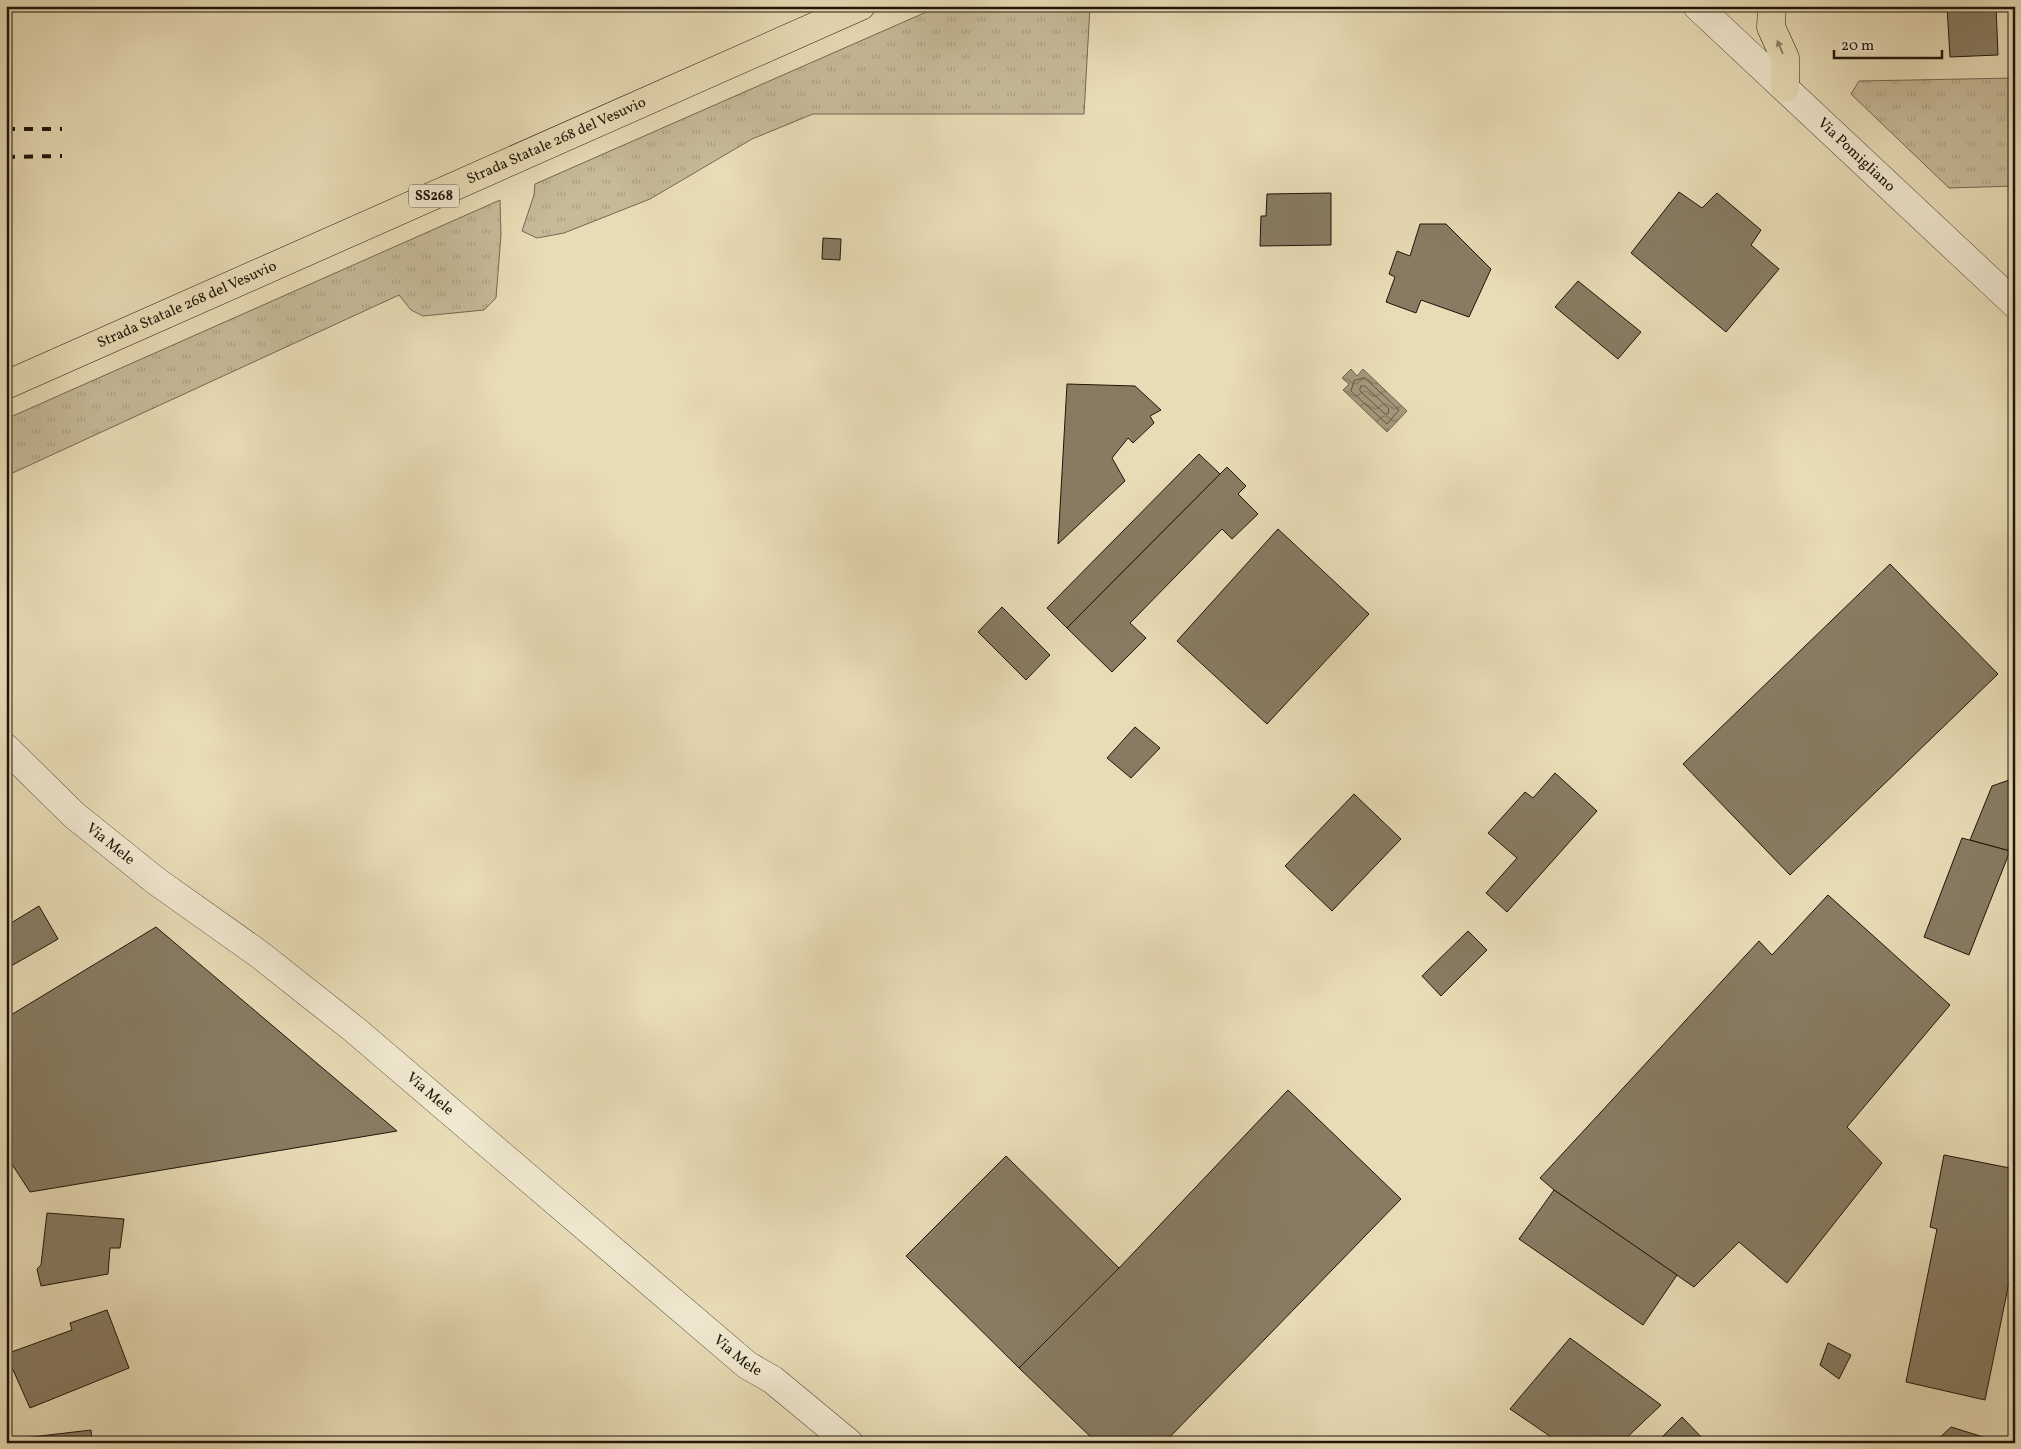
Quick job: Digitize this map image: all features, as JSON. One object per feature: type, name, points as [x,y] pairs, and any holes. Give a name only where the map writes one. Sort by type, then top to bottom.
[{"type":"highway","name":"Strada Statale 268 del Vesuvio","points":[[6,385],[861,6]]},
{"type":"highway","points":[[1772,6],[1771,27],[1785,58],[1785,88]]},
{"type":"street","name":"Via Pomigliano","points":[[1697,6],[2015,304]]},
{"type":"street","name":"Via Mele","points":[[6,748],[74,815],[156,881],[259,954],[355,1030],[747,1365],[773,1380],[849,1443]]},
{"type":"green space","points":[[940,6],[1090,6],[1084,114],[813,114],[752,139],[650,199],[564,233],[537,238],[522,231],[534,195],[535,184]]},
{"type":"green space","points":[[2015,78],[2015,186],[1949,188],[1851,94],[1859,81]]},
{"type":"green space","points":[[500,200],[501,235],[496,298],[484,310],[423,316],[411,310],[399,295],[6,476],[6,419]]},
{"type":"water","points":[[1351,369],[1357,376],[1363,369],[1407,411],[1387,432],[1343,390],[1349,384],[1342,378]]},
{"type":"building","points":[[1947,6],[1996,6],[1998,55],[1950,57]]},
{"type":"building","points":[[1679,192],[1702,208],[1717,193],[1761,230],[1751,245],[1779,269],[1726,332],[1631,253]]},
{"type":"building","points":[[1331,193],[1331,245],[1260,246],[1261,216],[1266,216],[1267,194]]},
{"type":"building","points":[[1420,224],[1446,224],[1491,269],[1469,317],[1421,300],[1416,313],[1386,302],[1395,277],[1389,274],[1397,251],[1410,256]]},
{"type":"building","points":[[823,238],[841,239],[840,260],[822,259]]},
{"type":"building","points":[[1578,281],[1641,332],[1618,359],[1555,307]]},
{"type":"building","points":[[1067,384],[1135,386],[1161,410],[1150,416],[1154,423],[1133,443],[1128,438],[1112,458],[1125,481],[1058,544]]},
{"type":"building","points":[[1199,454],[1220,474],[1067,628],[1047,608]]},
{"type":"building","points":[[1227,467],[1246,486],[1238,494],[1258,514],[1232,539],[1222,529],[1130,623],[1146,638],[1112,672],[1067,628]]},
{"type":"building","points":[[1278,529],[1369,614],[1267,724],[1177,641]]},
{"type":"building","points":[[1890,564],[1998,674],[1790,875],[1683,764]]},
{"type":"building","points":[[1002,607],[1050,655],[1026,680],[978,632]]},
{"type":"building","points":[[1135,727],[1160,748],[1131,778],[1107,758]]},
{"type":"building","points":[[1555,773],[1597,811],[1507,912],[1486,893],[1517,858],[1488,833],[1525,792],[1533,798]]},
{"type":"building","points":[[2015,778],[2015,839],[2010,851],[1970,840],[1992,786]]},
{"type":"building","points":[[1354,794],[1401,839],[1332,911],[1285,866]]},
{"type":"building","points":[[1962,838],[2010,851],[1969,955],[1924,937]]},
{"type":"building","points":[[1828,895],[1950,1005],[1847,1127],[1882,1163],[1787,1283],[1739,1242],[1694,1287],[1554,1190],[1540,1178],[1759,941],[1772,955]]},
{"type":"building","points":[[39,906],[58,939],[6,969],[6,926]]},
{"type":"building","points":[[156,927],[397,1131],[30,1192],[6,1155],[6,1018]]},
{"type":"building","points":[[1468,931],[1487,950],[1441,996],[1422,976]]},
{"type":"building","points":[[1288,1090],[1401,1199],[1164,1443],[1097,1443],[1019,1368],[1119,1268]]},
{"type":"building","points":[[1944,1155],[2015,1169],[2015,1253],[1985,1400],[1906,1382],[1937,1229],[1930,1227]]},
{"type":"building","points":[[1006,1156],[1119,1268],[1019,1368],[906,1256]]},
{"type":"building","points":[[1554,1190],[1677,1275],[1643,1325],[1519,1239]]},
{"type":"building","points":[[47,1213],[124,1219],[120,1248],[110,1248],[108,1274],[41,1286],[37,1269],[41,1265]]},
{"type":"building","points":[[107,1310],[129,1368],[30,1408],[6,1354],[72,1330],[70,1323]]},
{"type":"building","points":[[1570,1338],[1661,1405],[1621,1443],[1560,1443],[1510,1409]]},
{"type":"building","points":[[1828,1343],[1851,1355],[1839,1379],[1820,1365]]},
{"type":"building","points":[[1682,1417],[1707,1443],[1656,1443]]},
{"type":"building","points":[[1951,1427],[2003,1443],[1934,1443]]},
{"type":"building","points":[[91,1430],[92,1443],[6,1443],[6,1440]]},
{"type":"railway","points":[[6,129],[62,129]]},
{"type":"railway","points":[[6,157],[62,156]]}]
